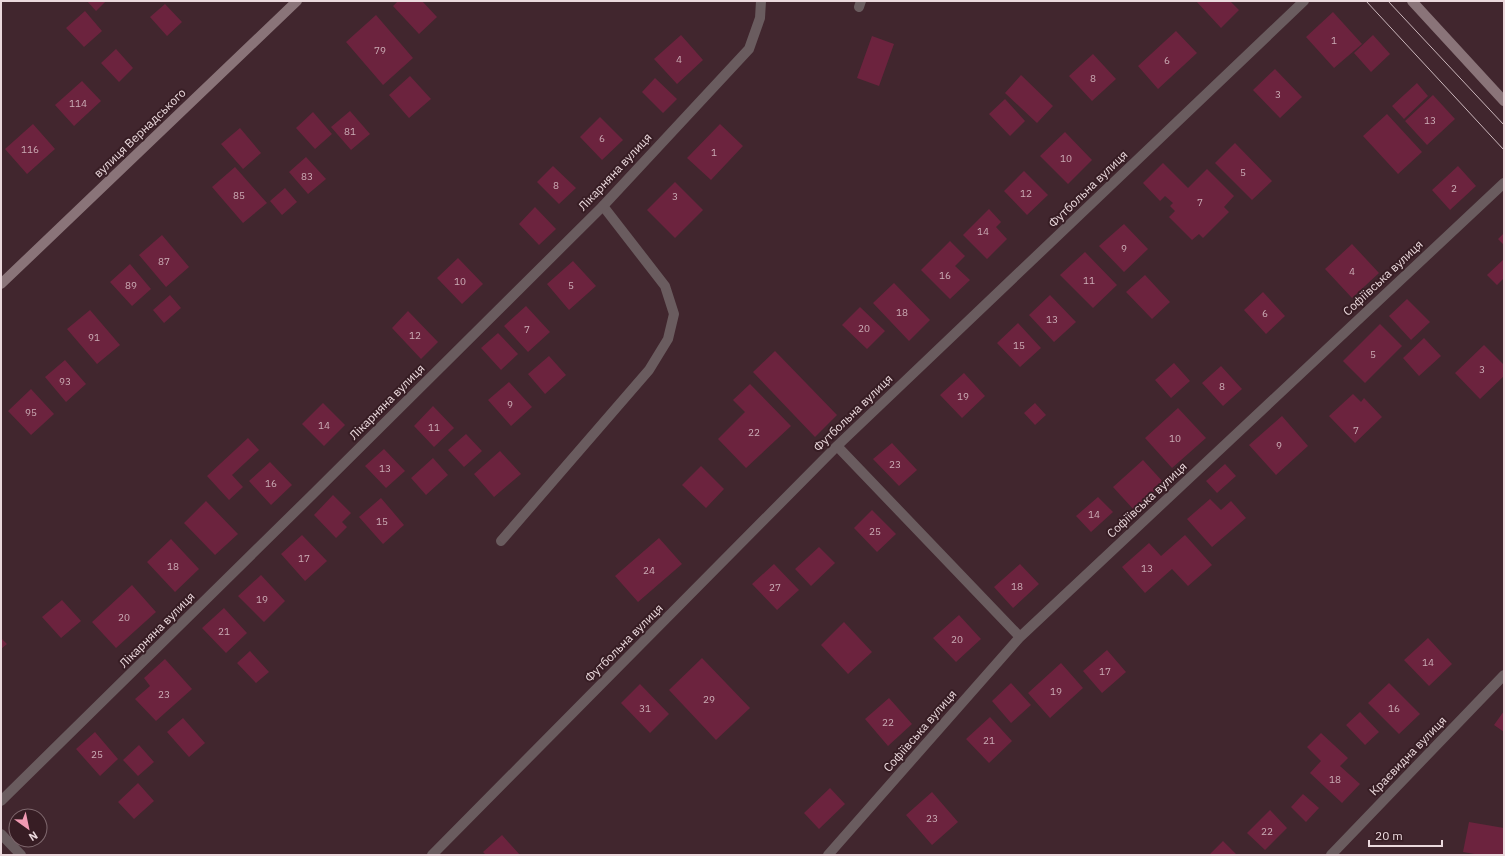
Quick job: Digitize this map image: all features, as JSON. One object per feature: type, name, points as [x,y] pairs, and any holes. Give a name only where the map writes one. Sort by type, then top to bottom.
[{"type":"street","name":"вулиця Вернадського","points":[[1,284],[297,1]]},
{"type":"street","name":"Лікарняна вулиця","points":[[1,801],[603,206],[749,49],[760,18],[760,1]]},
{"type":"street","name":"Футбольна вулиця","points":[[432,855],[837,446],[1304,1]]},
{"type":"street","points":[[1412,1],[1504,101]]},
{"type":"street","name":"Софіївська вулиця","points":[[828,855],[1020,637],[1504,183]]},
{"type":"street","points":[[500,541],[649,370],[668,339],[674,314],[665,286],[603,206]]},
{"type":"street","points":[[837,446],[1020,637]]},
{"type":"street","name":"Краєвидна вулиця","points":[[1331,855],[1504,675]]},
{"type":"street","points":[[1,834],[21,855]]},
{"type":"building","points":[[87,1],[106,1],[96,11]]},
{"type":"building","points":[[398,1],[422,1],[437,17],[419,34],[393,6]]},
{"type":"building","points":[[1196,1],[1230,1],[1239,10],[1221,28]]},
{"type":"building","points":[[165,4],[182,22],[167,36],[150,17]]},
{"type":"building","points":[[85,11],[102,31],[84,47],[66,28]]},
{"type":"building","points":[[1333,12],[1362,44],[1334,68],[1306,37]]},
{"type":"building","points":[[376,15],[413,58],[383,85],[346,42]]},
{"type":"building","points":[[1176,31],[1197,53],[1158,89],[1138,66]]},
{"type":"building","points":[[681,35],[703,60],[677,84],[654,59]]},
{"type":"building","points":[[1373,35],[1390,54],[1371,72],[1354,53]]},
{"type":"building","points":[[872,36],[894,44],[879,86],[857,78]]},
{"type":"building","points":[[116,49],[133,68],[119,82],[101,63]]},
{"type":"building","points":[[1093,54],[1116,79],[1092,101],[1069,76]]},
{"type":"building","points":[[1275,69],[1302,97],[1280,118],[1253,90]]},
{"type":"building","points":[[1021,75],[1053,106],[1037,123],[1005,93]]},
{"type":"building","points":[[410,76],[431,99],[409,118],[389,95]]},
{"type":"building","points":[[655,78],[677,99],[663,113],[642,92]]},
{"type":"building","points":[[82,81],[101,101],[74,126],[55,105]]},
{"type":"building","points":[[1417,83],[1428,96],[1404,119],[1392,106]]},
{"type":"building","points":[[1433,95],[1455,119],[1427,145],[1405,121]]},
{"type":"building","points":[[1005,99],[1025,121],[1010,136],[989,114]]},
{"type":"building","points":[[350,111],[370,134],[351,150],[331,127]]},
{"type":"building","points":[[313,112],[332,134],[315,149],[296,128]]},
{"type":"building","points":[[1387,114],[1422,152],[1398,174],[1363,136]]},
{"type":"building","points":[[600,117],[623,140],[602,160],[580,137]]},
{"type":"building","points":[[33,124],[55,149],[27,174],[5,149]]},
{"type":"building","points":[[720,124],[743,146],[711,180],[687,158]]},
{"type":"building","points":[[240,128],[261,153],[243,169],[221,144]]},
{"type":"building","points":[[1065,132],[1092,160],[1068,184],[1040,156]]},
{"type":"building","points":[[1235,143],[1272,181],[1252,200],[1215,163]]},
{"type":"building","points":[[306,157],[326,179],[308,194],[289,172]]},
{"type":"building","points":[[1163,163],[1188,188],[1207,169],[1234,196],[1224,207],[1229,212],[1203,238],[1199,234],[1192,240],[1169,217],[1175,211],[1170,206],[1173,203],[1165,196],[1160,201],[1143,183]]},
{"type":"building","points":[[553,166],[576,188],[559,204],[537,182]]},
{"type":"building","points":[[1458,166],[1476,186],[1450,210],[1432,190]]},
{"type":"building","points":[[235,167],[267,203],[243,223],[212,187]]},
{"type":"building","points":[[1024,171],[1048,195],[1027,215],[1004,191]]},
{"type":"building","points":[[675,182],[703,210],[675,238],[647,210]]},
{"type":"building","points":[[285,188],[297,202],[282,215],[270,201]]},
{"type":"building","points":[[535,207],[556,229],[539,245],[519,224]]},
{"type":"building","points":[[989,209],[1001,222],[996,227],[1007,239],[987,259],[963,235]]},
{"type":"building","points":[[1124,224],[1148,249],[1124,272],[1099,246]]},
{"type":"building","points":[[1504,233],[1504,245],[1498,239]]},
{"type":"building","points":[[162,235],[189,267],[166,287],[139,255]]},
{"type":"building","points":[[950,241],[965,256],[955,266],[970,280],[950,299],[921,270]]},
{"type":"building","points":[[1352,244],[1379,273],[1352,298],[1325,269]]},
{"type":"building","points":[[1085,252],[1117,285],[1093,308],[1060,275]]},
{"type":"building","points":[[458,258],[483,284],[462,304],[437,278]]},
{"type":"building","points":[[1504,259],[1504,278],[1497,285],[1487,275]]},
{"type":"building","points":[[573,261],[596,286],[569,310],[547,284]]},
{"type":"building","points":[[130,264],[151,289],[132,306],[110,282]]},
{"type":"building","points":[[1145,275],[1170,302],[1152,319],[1126,292]]},
{"type":"building","points":[[894,283],[930,320],[909,341],[873,303]]},
{"type":"building","points":[[1263,292],[1285,316],[1266,334],[1244,310]]},
{"type":"building","points":[[170,295],[181,308],[164,323],[153,310]]},
{"type":"building","points":[[1050,295],[1076,322],[1054,342],[1029,315]]},
{"type":"building","points":[[1407,299],[1430,322],[1411,340],[1389,316]]},
{"type":"building","points":[[526,306],[550,332],[528,352],[504,326]]},
{"type":"building","points":[[860,307],[885,331],[867,349],[842,325]]},
{"type":"building","points":[[90,310],[120,345],[97,364],[67,329]]},
{"type":"building","points":[[408,311],[438,342],[421,359],[392,328]]},
{"type":"building","points":[[1018,323],[1041,348],[1020,367],[997,343]]},
{"type":"building","points":[[1380,324],[1402,346],[1365,383],[1343,361]]},
{"type":"building","points":[[498,333],[518,354],[501,370],[481,348]]},
{"type":"building","points":[[1424,338],[1441,356],[1419,376],[1403,358]]},
{"type":"building","points":[[1484,345],[1504,365],[1504,376],[1480,399],[1455,373]]},
{"type":"building","points":[[775,351],[837,415],[815,437],[753,372]]},
{"type":"building","points":[[549,356],[566,375],[545,394],[528,374]]},
{"type":"building","points":[[65,360],[86,384],[66,402],[45,377]]},
{"type":"building","points":[[1174,363],[1190,381],[1171,398],[1155,380]]},
{"type":"building","points":[[1221,366],[1242,389],[1223,406],[1202,383]]},
{"type":"building","points":[[964,373],[985,396],[962,418],[940,395]]},
{"type":"building","points":[[509,382],[532,407],[511,426],[488,400]]},
{"type":"building","points":[[750,384],[791,426],[746,468],[718,439],[745,412],[733,400]]},
{"type":"building","points":[[31,389],[54,414],[31,435],[8,411]]},
{"type":"building","points":[[1353,394],[1361,402],[1364,398],[1382,417],[1355,443],[1329,416]]},
{"type":"building","points":[[323,403],[345,425],[324,446],[302,424]]},
{"type":"building","points":[[1035,403],[1046,415],[1035,425],[1024,413]]},
{"type":"building","points":[[433,406],[454,428],[434,447],[414,426]]},
{"type":"building","points":[[1178,408],[1206,438],[1172,468],[1145,438]]},
{"type":"building","points":[[1282,416],[1308,446],[1276,475],[1249,445]]},
{"type":"building","points":[[466,434],[482,451],[464,467],[448,450]]},
{"type":"building","points":[[248,438],[259,450],[232,475],[243,487],[229,500],[207,476]]},
{"type":"building","points":[[892,443],[917,470],[899,486],[873,459]]},
{"type":"building","points":[[384,449],[405,471],[386,488],[365,466]]},
{"type":"building","points":[[500,451],[521,474],[494,497],[474,474]]},
{"type":"building","points":[[433,458],[448,475],[426,495],[411,478]]},
{"type":"building","points":[[1143,460],[1164,483],[1134,510],[1113,487]]},
{"type":"building","points":[[270,462],[292,485],[271,505],[249,481]]},
{"type":"building","points":[[1225,464],[1236,476],[1217,493],[1206,481]]},
{"type":"building","points":[[701,466],[724,489],[706,508],[682,485]]},
{"type":"building","points":[[333,495],[351,513],[342,522],[347,527],[336,538],[314,515]]},
{"type":"building","points":[[1098,497],[1113,512],[1091,532],[1076,516]]},
{"type":"building","points":[[381,498],[404,525],[383,544],[359,517]]},
{"type":"building","points":[[1210,499],[1221,510],[1231,501],[1246,518],[1212,547],[1187,519]]},
{"type":"building","points":[[206,501],[238,534],[215,555],[184,523]]},
{"type":"building","points":[[872,510],[896,534],[877,552],[854,528]]},
{"type":"building","points":[[302,535],[327,561],[305,581],[281,554]]},
{"type":"building","points":[[1185,535],[1212,565],[1188,586],[1172,569],[1145,593],[1122,567],[1149,543],[1161,556]]},
{"type":"building","points":[[659,538],[682,564],[638,602],[615,576]]},
{"type":"building","points":[[171,539],[199,569],[175,592],[147,562]]},
{"type":"building","points":[[819,547],[835,563],[811,586],[795,569]]},
{"type":"building","points":[[774,564],[799,590],[777,610],[752,584]]},
{"type":"building","points":[[1020,564],[1039,584],[1013,608],[994,587]]},
{"type":"building","points":[[261,575],[285,601],[264,622],[238,596]]},
{"type":"building","points":[[132,585],[156,612],[116,648],[92,622]]},
{"type":"building","points":[[62,600],[81,621],[61,638],[42,617]]},
{"type":"building","points":[[224,608],[247,633],[226,653],[202,628]]},
{"type":"building","points":[[959,615],[981,639],[956,662],[933,638]]},
{"type":"building","points":[[844,622],[872,652],[848,674],[821,645]]},
{"type":"building","points":[[1,638],[7,644],[1,649]]},
{"type":"building","points":[[1428,638],[1452,664],[1429,686],[1404,660]]},
{"type":"building","points":[[1107,650],[1126,672],[1102,693],[1083,671]]},
{"type":"building","points":[[250,651],[269,672],[256,683],[237,663]]},
{"type":"building","points":[[702,658],[750,708],[716,740],[669,690]]},
{"type":"building","points":[[165,659],[192,689],[156,721],[135,699],[150,686],[144,678]]},
{"type":"building","points":[[1061,663],[1083,688],[1050,718],[1028,693]]},
{"type":"building","points":[[1011,683],[1031,705],[1011,723],[992,701]]},
{"type":"building","points":[[1389,683],[1420,714],[1399,734],[1368,703]]},
{"type":"building","points":[[640,684],[669,714],[650,733],[621,703]]},
{"type":"building","points":[[889,698],[912,724],[888,746],[865,719]]},
{"type":"building","points":[[1504,711],[1504,732],[1494,725]]},
{"type":"building","points":[[1360,712],[1379,732],[1365,745],[1346,725]]},
{"type":"building","points":[[990,717],[1012,741],[989,763],[966,739]]},
{"type":"building","points":[[183,718],[205,743],[189,757],[167,732]]},
{"type":"building","points":[[95,732],[118,759],[100,776],[76,749]]},
{"type":"building","points":[[1321,733],[1348,758],[1340,766],[1360,784],[1342,803],[1310,773],[1321,761],[1307,747]]},
{"type":"building","points":[[139,745],[154,762],[138,776],[123,760]]},
{"type":"building","points":[[138,783],[154,801],[134,819],[118,802]]},
{"type":"building","points":[[830,788],[845,804],[819,829],[804,813]]},
{"type":"building","points":[[932,792],[958,822],[932,845],[906,815]]},
{"type":"building","points":[[1303,794],[1319,808],[1306,822],[1291,807]]},
{"type":"building","points":[[1270,810],[1287,828],[1265,850],[1247,833]]},
{"type":"building","points":[[1469,822],[1504,828],[1504,855],[1480,855],[1463,852]]},
{"type":"building","points":[[502,835],[520,855],[486,855],[483,852]]},
{"type":"building","points":[[1223,841],[1237,855],[1209,855]]},
{"type":"tram line","points":[[1366,1],[1504,150]]},
{"type":"tram line","points":[[1388,1],[1504,125]]}]
